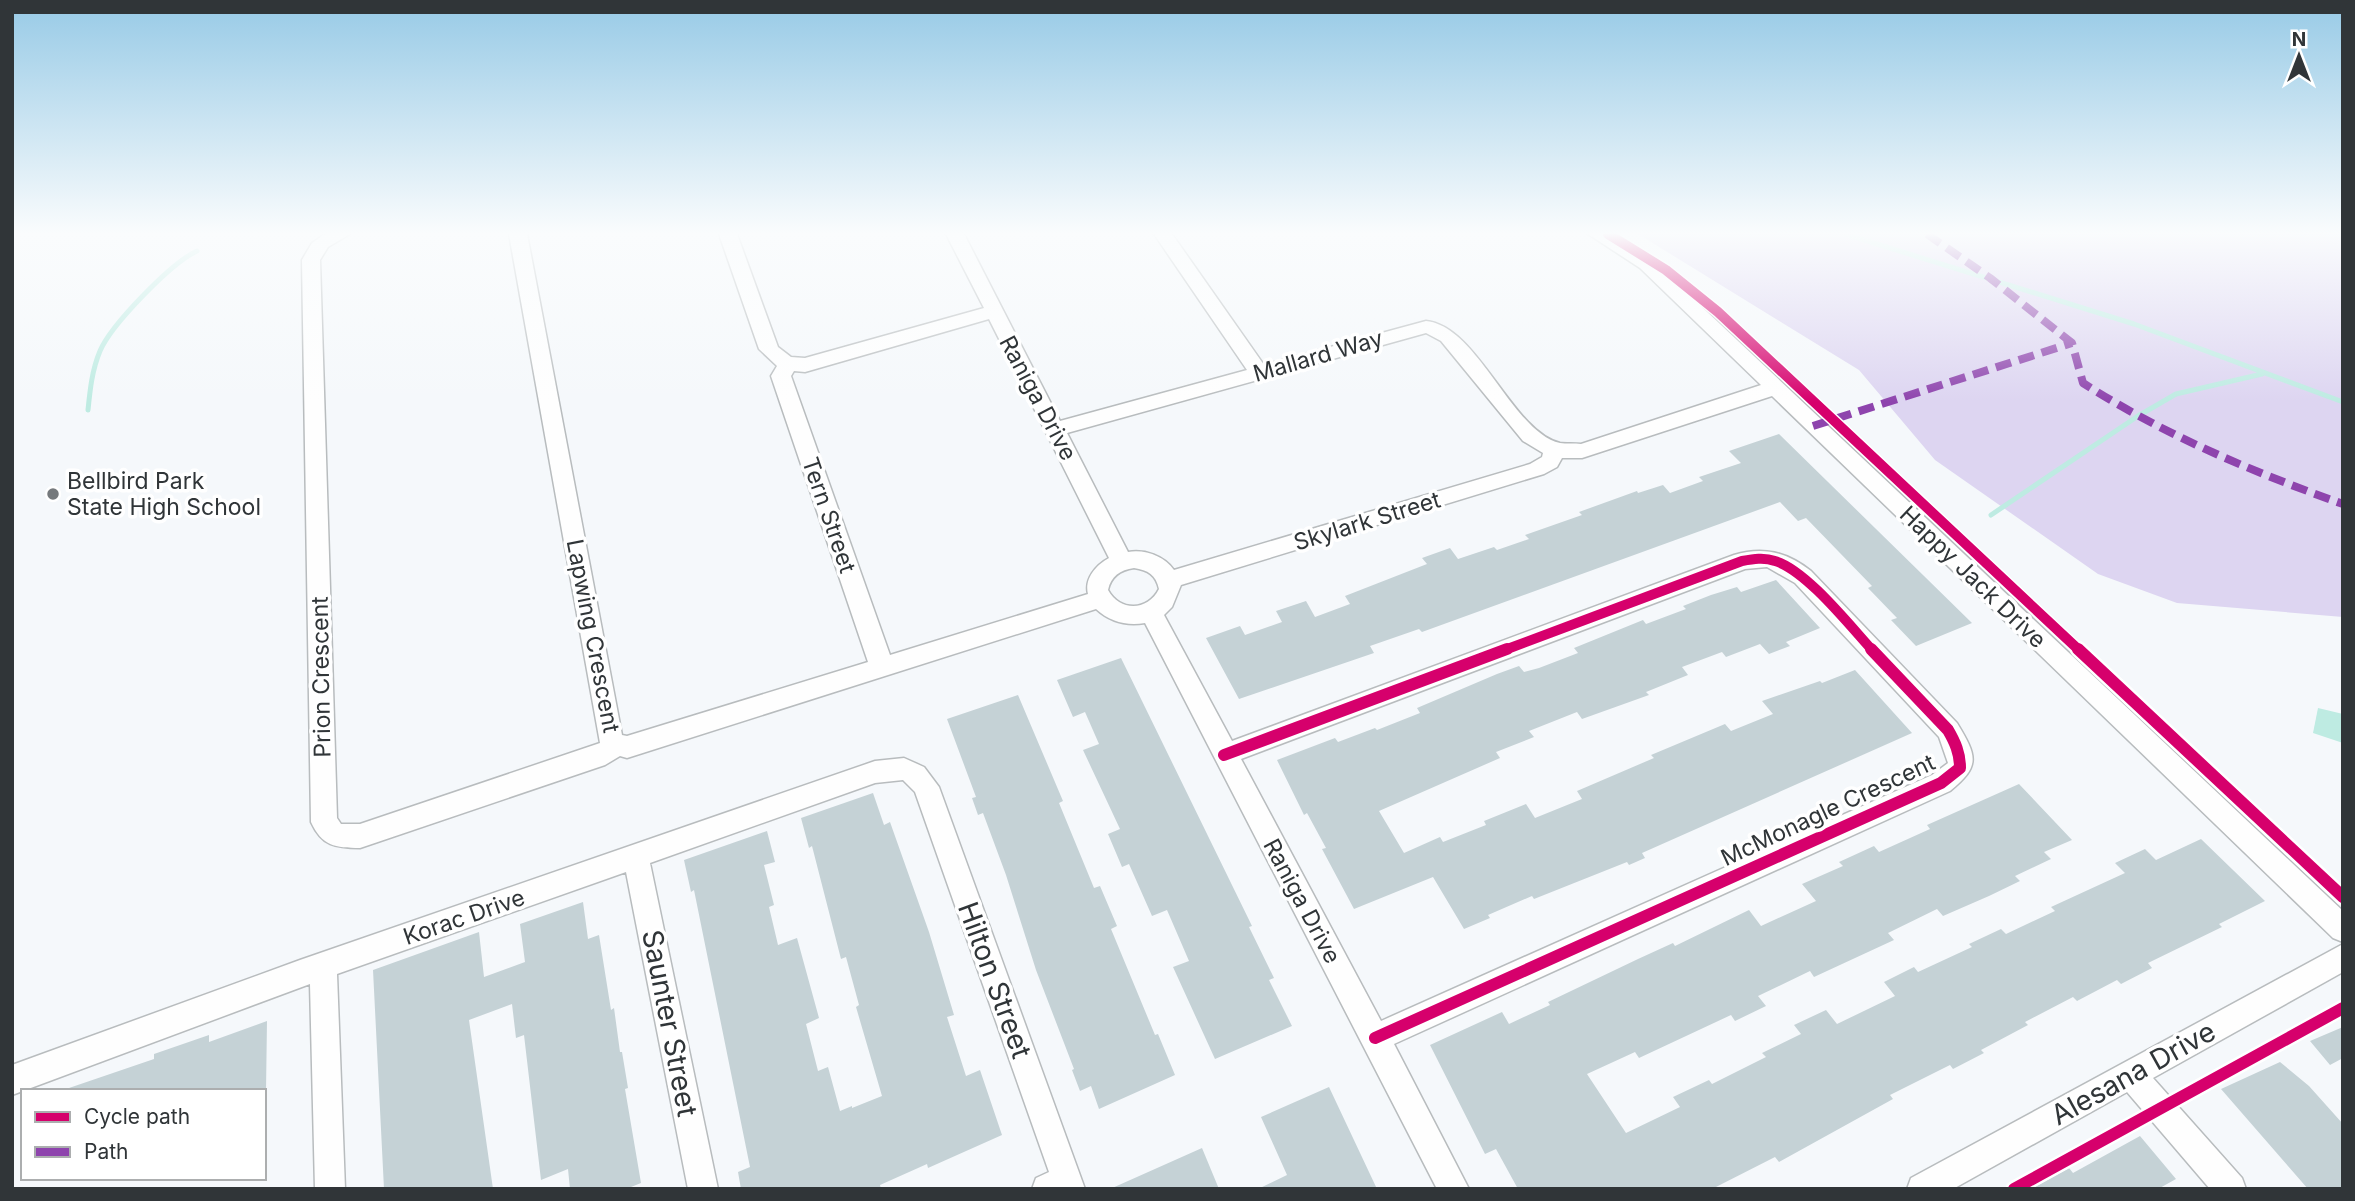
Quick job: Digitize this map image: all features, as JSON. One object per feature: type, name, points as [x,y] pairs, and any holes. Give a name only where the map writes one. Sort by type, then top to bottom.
[{"type":"street","name":"Prion Crescent","points":[[312,290],[324,822],[335,836],[360,836],[605,754],[615,745]]},
{"type":"street","name":"Lapwing Crescent","points":[[528,290],[610,738],[615,745],[627,747],[1100,600]]},
{"type":"street","points":[[748,290],[769,349],[776,358],[788,364],[805,365],[993,312]]},
{"type":"street","name":"Raniga Drive","points":[[982,290],[1122,561]]},
{"type":"street","points":[[1202,290],[1259,372]]},
{"type":"street","name":"Happy Jack Drive","points":[[1673,290],[2343,929]]},
{"type":"street","name":"Mallard Way","points":[[1056,429],[1416,328],[1436,328],[1448,337],[1530,436],[1555,450]]},
{"type":"street","name":"Tern Street","points":[[788,364],[781,376],[883,667]]},
{"type":"street","points":[[1555,450],[1582,451],[1774,388]]},
{"type":"street","name":"Skylark Street","points":[[1169,580],[1537,470],[1550,463],[1555,450]]},
{"type":"street","name":"McMonagle Crescent","points":[[1224,755],[1759,557],[1777,560],[1803,577],[1948,730],[1956,743],[1961,757],[1960,768],[1941,782],[1375,1038]]},
{"type":"street","points":[[1122,561],[1145,561],[1156,565],[1169,580],[1167,598],[1151,612],[1127,616],[1116,613],[1100,600],[1097,590],[1103,573],[1122,561]]},
{"type":"street","name":"Raniga Drive","points":[[1151,612],[1454,1189]]},
{"type":"street","name":"Korac Drive","points":[[12,1080],[323,966],[875,772],[900,768],[917,774]]},
{"type":"street","name":"Hilton Street","points":[[917,774],[926,787],[1061,1186]]},
{"type":"street","name":"Saunter Street","points":[[636,856],[704,1189]]},
{"type":"street","name":"Alesana Drive","points":[[1922,1189],[2343,957]]},
{"type":"street","points":[[323,966],[330,1189]]},
{"type":"street","points":[[2131,1075],[2231,1189]]},
{"type":"shaded area","points":[[1729,290],[2343,290],[2343,617],[2177,603],[2098,574],[1935,460],[1859,370]]},
{"type":"shaded area","points":[[2318,708],[2343,714],[2343,743],[2313,733]]},
{"type":"building","points":[[1779,434],[1972,623],[1916,646],[1891,620],[1897,618],[1868,588],[1872,586],[1806,518],[1798,521],[1780,502],[1422,632],[1419,629],[1370,646],[1374,653],[1239,699],[1206,638],[1240,626],[1245,635],[1282,622],[1276,611],[1306,601],[1315,617],[1350,604],[1345,596],[1427,564],[1422,558],[1450,548],[1458,559],[1494,547],[1497,550],[1529,539],[1525,535],[1582,515],[1579,512],[1637,491],[1638,493],[1663,485],[1670,493],[1703,481],[1699,477],[1741,463],[1729,451]]},
{"type":"building","points":[[1776,580],[1820,628],[1786,642],[1790,646],[1769,654],[1760,644],[1726,657],[1722,652],[1682,667],[1688,675],[1646,692],[1649,695],[1582,719],[1577,712],[1529,731],[1534,737],[1496,752],[1500,758],[1379,811],[1404,853],[1440,837],[1443,842],[1486,825],[1484,821],[1526,804],[1535,818],[1582,799],[1577,791],[1654,758],[1651,755],[1725,724],[1731,731],[1773,714],[1762,701],[1855,670],[1912,733],[1642,853],[1645,858],[1629,865],[1627,862],[1534,899],[1532,896],[1488,915],[1490,918],[1464,929],[1433,877],[1354,909],[1322,849],[1326,848],[1307,813],[1304,815],[1277,760],[1335,738],[1338,742],[1375,728],[1377,730],[1420,713],[1417,708],[1497,674],[1519,666],[1524,672],[1539,668],[1578,653],[1574,648],[1643,620],[1646,624],[1686,609],[1683,606],[1711,595],[1737,587],[1741,592]]},
{"type":"building","points":[[1121,658],[1252,926],[1249,927],[1274,978],[1269,980],[1292,1026],[1215,1059],[1173,967],[1189,961],[1167,910],[1152,916],[1129,864],[1122,867],[1108,834],[1120,829],[1083,750],[1099,744],[1085,712],[1073,717],[1057,680]]},
{"type":"building","points":[[1018,695],[1063,801],[1059,803],[1094,888],[1100,886],[1117,926],[1111,929],[1155,1035],[1158,1034],[1175,1075],[1099,1109],[1091,1086],[1080,1091],[1036,970],[1006,875],[983,813],[978,815],[972,798],[976,797],[947,719]]},
{"type":"building","points":[[2019,784],[2072,840],[2044,852],[2051,859],[2015,876],[2020,881],[1989,896],[1943,916],[1937,909],[1888,933],[1894,940],[1814,977],[1810,971],[1758,996],[1766,1006],[1735,1021],[1731,1015],[1639,1058],[1635,1052],[1587,1074],[1626,1133],[1680,1107],[1673,1097],[1709,1080],[1712,1084],[1766,1057],[1762,1053],[1801,1034],[1794,1025],[1826,1010],[1837,1024],[1895,996],[1884,982],[1914,967],[1918,972],[1972,947],[1969,944],[2001,929],[2006,934],[2055,911],[2051,907],[2125,873],[2115,863],[2145,849],[2156,860],[2201,839],[2265,901],[2219,924],[2222,927],[2148,963],[2152,968],[2121,984],[2117,980],[2077,1001],[2073,997],[2025,1022],[2028,1025],[1981,1050],[1984,1053],[1953,1069],[1950,1065],[1890,1095],[1893,1099],[1779,1162],[1775,1157],[1712,1189],[1518,1189],[1496,1149],[1485,1154],[1430,1045],[1502,1012],[1509,1024],[1638,959],[1673,943],[1675,946],[1749,910],[1761,926],[1816,901],[1802,884],[1843,866],[1839,862],[1874,846],[1879,852],[1930,829],[1927,825]]},
{"type":"building","points":[[873,793],[884,825],[890,822],[929,932],[954,1015],[947,1017],[966,1076],[980,1070],[1002,1135],[928,1168],[927,1164],[880,1185],[881,1189],[741,1189],[738,1172],[750,1167],[694,890],[691,892],[684,860],[767,831],[775,862],[764,865],[774,905],[769,907],[778,945],[797,938],[819,1018],[806,1024],[818,1071],[828,1067],[840,1111],[852,1108],[882,1096],[856,1007],[859,1005],[846,957],[841,959],[812,846],[809,848],[801,818]]},
{"type":"building","points":[[583,902],[588,939],[599,935],[611,1010],[614,1008],[622,1052],[628,1088],[625,1089],[641,1183],[626,1189],[570,1189],[568,1169],[541,1180],[524,1035],[516,1038],[512,1004],[469,1020],[493,1189],[384,1189],[373,970],[479,932],[484,977],[525,962],[520,924]]},
{"type":"building","points":[[267,1021],[266,1091],[69,1088],[154,1059],[154,1054],[209,1035],[209,1042]]},
{"type":"building","points":[[2343,1027],[2343,1058],[2330,1065],[2310,1041]]},
{"type":"building","points":[[2280,1062],[2309,1086],[2343,1124],[2343,1189],[2308,1189],[2221,1089]]},
{"type":"building","points":[[1329,1087],[1377,1189],[1258,1189],[1287,1175],[1261,1117]]},
{"type":"building","points":[[2140,1136],[2176,1179],[2158,1189],[2031,1189],[2069,1168],[2073,1173]]},
{"type":"building","points":[[1202,1148],[1219,1189],[1110,1189]]},
{"type":"waterway","points":[[88,410],[95,365],[100,351],[116,326],[149,290]]},
{"type":"waterway","points":[[2025,290],[2134,324],[2343,402]]},
{"type":"waterway","points":[[1991,515],[2138,416],[2176,394],[2262,374]]},
{"type":"marked path","points":[[2005,290],[2072,343],[2083,383],[2124,409],[2256,473],[2343,504]]},
{"type":"marked path","points":[[1813,426],[2072,343]]},
{"type":"cycle path","points":[[1691,290],[1718,312],[2343,897]]},
{"type":"cycle path","points":[[1224,755],[1742,561],[1759,558],[1782,563],[1803,577],[1948,730],[1953,739],[1959,753],[1960,768],[1941,783],[1375,1038]]},
{"type":"cycle path","points":[[2014,1189],[2343,1008]]},
{"type":"place","name":"Bellbird Park State High School","points":[[53,494]]}]
